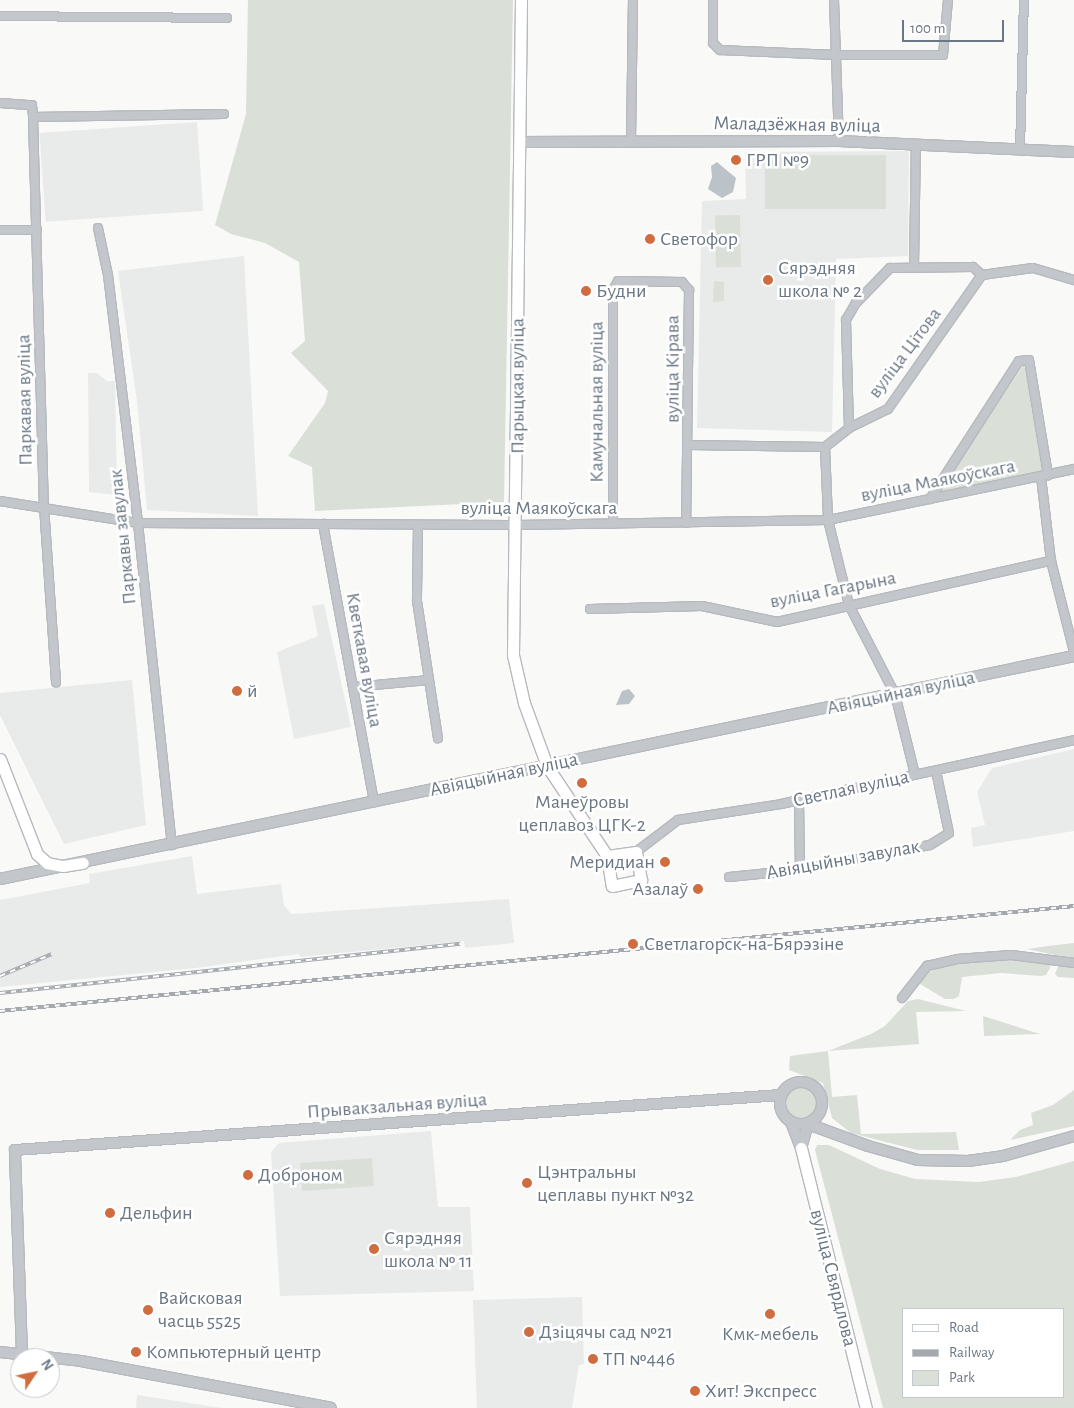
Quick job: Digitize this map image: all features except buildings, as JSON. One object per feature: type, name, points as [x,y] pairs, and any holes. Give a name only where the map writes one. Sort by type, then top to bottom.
[{"type":"main road","name":"Парыцкая вуліца","points":[[522,0],[514,655],[524,702],[547,766]]},
{"type":"main road","name":"Авіяцыйная вуліца","points":[[0,758],[37,854],[47,863],[63,866],[83,863]]},
{"type":"main road","points":[[547,766],[607,856],[612,886],[641,880],[636,852]]},
{"type":"main road","name":"Светлая вуліца","points":[[607,856],[636,852]]},
{"type":"main road","name":"вуліца Свярдлова","points":[[801,1148],[866,1408]]},
{"type":"street","points":[[631,141],[633,0]]},
{"type":"street","points":[[713,0],[713,43],[720,50],[836,55],[943,55],[948,0]]},
{"type":"street","points":[[834,0],[839,141]]},
{"type":"street","points":[[1020,150],[1024,0]]},
{"type":"street","points":[[0,16],[227,18]]},
{"type":"street","points":[[0,103],[32,105],[33,117],[224,114]]},
{"type":"street","name":"Паркавая вуліца","points":[[33,117],[44,506],[56,682]]},
{"type":"street","name":"Маладзёжная вуліца","points":[[520,142],[839,141],[1074,152]]},
{"type":"street","points":[[914,266],[916,144]]},
{"type":"street","name":"Паркавы завулак","points":[[98,228],[108,275],[138,523],[172,845]]},
{"type":"street","points":[[0,230],[37,230]]},
{"type":"street","points":[[849,428],[846,320],[883,272],[890,268],[914,266],[973,267],[982,275],[1033,268],[1074,280]]},
{"type":"street","name":"вуліца Цітова","points":[[825,447],[849,428],[888,409],[982,275]]},
{"type":"street","name":"вуліца Кірава","points":[[618,281],[682,282],[689,290],[689,445],[686,523]]},
{"type":"street","name":"Камунальная вуліца","points":[[613,524],[613,290],[618,281]]},
{"type":"street","points":[[930,499],[1019,361],[1029,360],[1045,476],[1051,561],[1074,652]]},
{"type":"street","points":[[689,445],[825,447],[828,520],[849,605],[894,694],[915,775]]},
{"type":"street","name":"вуліца Маякоўскага","points":[[0,501],[44,506],[138,523],[517,525],[828,520],[1074,469]]},
{"type":"street","name":"Кветкавая вуліца","points":[[323,524],[374,802]]},
{"type":"street","points":[[418,525],[417,601],[438,738]]},
{"type":"street","name":"вуліца Гагарына","points":[[590,609],[702,606],[777,622],[1051,561]]},
{"type":"street","name":"Авіяцыйная вуліца","points":[[83,863],[1074,656]]},
{"type":"street","points":[[353,687],[428,680]]},
{"type":"street","name":"Светлая вуліца","points":[[636,852],[678,820],[799,800],[1074,740]]},
{"type":"street","name":"Авіяцыйны завулак","points":[[729,877],[800,870],[930,845],[949,833],[936,771]]},
{"type":"street","points":[[799,800],[800,870]]},
{"type":"street","points":[[0,879],[83,863]]},
{"type":"street","points":[[902,998],[927,966],[957,959],[1011,955],[1074,963]]},
{"type":"street","points":[[844,1137],[829,1125],[820,1094],[806,1082],[794,1083],[781,1095],[782,1113],[790,1122],[808,1124],[844,1137],[918,1160],[968,1161],[1003,1156],[1074,1136]]},
{"type":"street","name":"Прывакзальная вуліца","points":[[22,1348],[16,1150],[781,1095]]},
{"type":"street","points":[[801,1148],[808,1124],[818,1117],[823,1106]]},
{"type":"street","name":"вуліца Свярдлова","points":[[790,1122],[801,1148]]},
{"type":"street","points":[[60,1359],[331,1408]]},
{"type":"shaded area","points":[[197,122],[203,211],[46,222],[39,133]]},
{"type":"shaded area","name":"Сярэдняя школа № 2","points":[[909,151],[908,256],[836,259],[832,432],[697,428],[702,201],[746,199],[745,152]]},
{"type":"shaded area","points":[[717,162],[736,178],[733,192],[722,198],[708,189],[712,177],[711,166]]},
{"type":"shaded area","points":[[244,256],[258,516],[147,510],[137,401],[118,271]]},
{"type":"shaded area","points":[[88,373],[97,373],[107,381],[115,381],[117,495],[89,492]]},
{"type":"shaded area","points":[[324,604],[351,727],[294,739],[277,652],[318,636],[312,606]]},
{"type":"shaded area","points":[[132,680],[146,825],[64,844],[0,715],[0,693]]},
{"type":"shaded area","points":[[629,689],[635,696],[629,704],[616,705],[622,691]]},
{"type":"shaded area","points":[[1074,749],[1074,831],[973,847],[971,828],[985,825],[977,792],[992,768]]},
{"type":"shaded area","points":[[192,856],[197,894],[281,884],[284,905],[291,914],[509,899],[514,943],[465,948],[464,941],[300,957],[299,954],[196,968],[0,987],[0,900],[90,883],[89,874]]},
{"type":"shaded area","name":"Сярэдняя школа № 11","points":[[431,1131],[438,1207],[470,1207],[474,1291],[280,1296],[271,1152],[279,1143]]},
{"type":"shaded area","name":"Дзіцячы сад №21","points":[[582,1297],[584,1364],[579,1365],[572,1408],[477,1408],[473,1300]]},
{"type":"shaded area","points":[[137,1395],[222,1408],[136,1408]]},
{"type":"green space","points":[[248,0],[513,0],[504,502],[315,511],[312,467],[288,456],[325,403],[328,391],[291,353],[305,341],[299,262],[265,243],[231,234],[215,225],[246,114]]},
{"type":"green space","points":[[765,155],[886,155],[886,209],[765,209]]},
{"type":"green space","points":[[715,215],[740,215],[741,267],[716,267]]},
{"type":"green space","points":[[714,281],[724,282],[724,301],[713,302]]},
{"type":"green space","points":[[1024,364],[1045,470],[939,493]]},
{"type":"green space","points":[[1074,943],[1074,959],[1027,949],[1048,946]]},
{"type":"green space","points":[[1010,956],[1051,963],[1050,968],[1046,975],[1041,976],[1001,973],[962,977],[959,996],[954,999],[945,999],[920,984],[922,975],[953,962]]},
{"type":"green space","points":[[1059,964],[1074,965],[1074,978],[1058,977],[1055,974]]},
{"type":"green space","points":[[918,999],[966,1011],[916,1012],[919,1044],[828,1051],[871,1034],[885,1026],[908,1001]]},
{"type":"green space","points":[[983,1016],[1040,1034],[984,1036]]},
{"type":"green space","points":[[828,1051],[832,1097],[857,1095],[861,1134],[956,1132],[959,1150],[917,1150],[851,1133],[832,1118],[823,1083],[789,1070],[790,1056]]},
{"type":"green space","points":[[801,1088],[812,1092],[816,1103],[812,1114],[801,1118],[790,1114],[786,1103],[790,1092]]},
{"type":"green space","points":[[1074,1090],[1074,1126],[1010,1140],[1020,1130],[1033,1125],[1031,1113],[1053,1105]]},
{"type":"green space","points":[[817,1145],[829,1145],[880,1169],[915,1179],[979,1182],[1016,1177],[1074,1161],[1074,1408],[883,1408],[815,1150]]},
{"type":"green space","points":[[372,1158],[374,1186],[302,1191],[300,1163]]},
{"type":"railway","points":[[0,1011],[1074,906]]},
{"type":"railway","points":[[0,993],[460,944]]},
{"type":"railway","points":[[0,976],[52,954]]},
{"type":"place","name":"ГРП №9","points":[[736,160]]},
{"type":"place","name":"Светофор","points":[[650,239]]},
{"type":"place","name":"Сярэдняя школа № 2","points":[[768,280]]},
{"type":"place","name":"Будни","points":[[586,291]]},
{"type":"place","name":"й","points":[[237,691]]},
{"type":"place","name":"Манеўровы цеплавоз ЦГК-2","points":[[582,783]]},
{"type":"place","name":"Меридиан","points":[[665,862]]},
{"type":"place","name":"Азалаў","points":[[698,889]]},
{"type":"place","name":"Светлагорск-на-Бярэзіне","points":[[633,944]]},
{"type":"place","name":"Доброном","points":[[248,1175]]},
{"type":"place","name":"Цэнтральны цеплавы пункт №32","points":[[527,1183]]},
{"type":"place","name":"Дельфин","points":[[110,1213]]},
{"type":"place","name":"Сярэдняя школа № 11","points":[[374,1249]]},
{"type":"place","name":"Вайсковая часць 5525","points":[[148,1310]]},
{"type":"place","name":"Кмк-мебель","points":[[770,1314]]},
{"type":"place","name":"Дзіцячы сад №21","points":[[529,1332]]},
{"type":"place","name":"Компьютерный центр","points":[[136,1352]]},
{"type":"place","name":"ТП №446","points":[[593,1359]]},
{"type":"place","name":"Хит! Экспресс","points":[[695,1391]]}]
